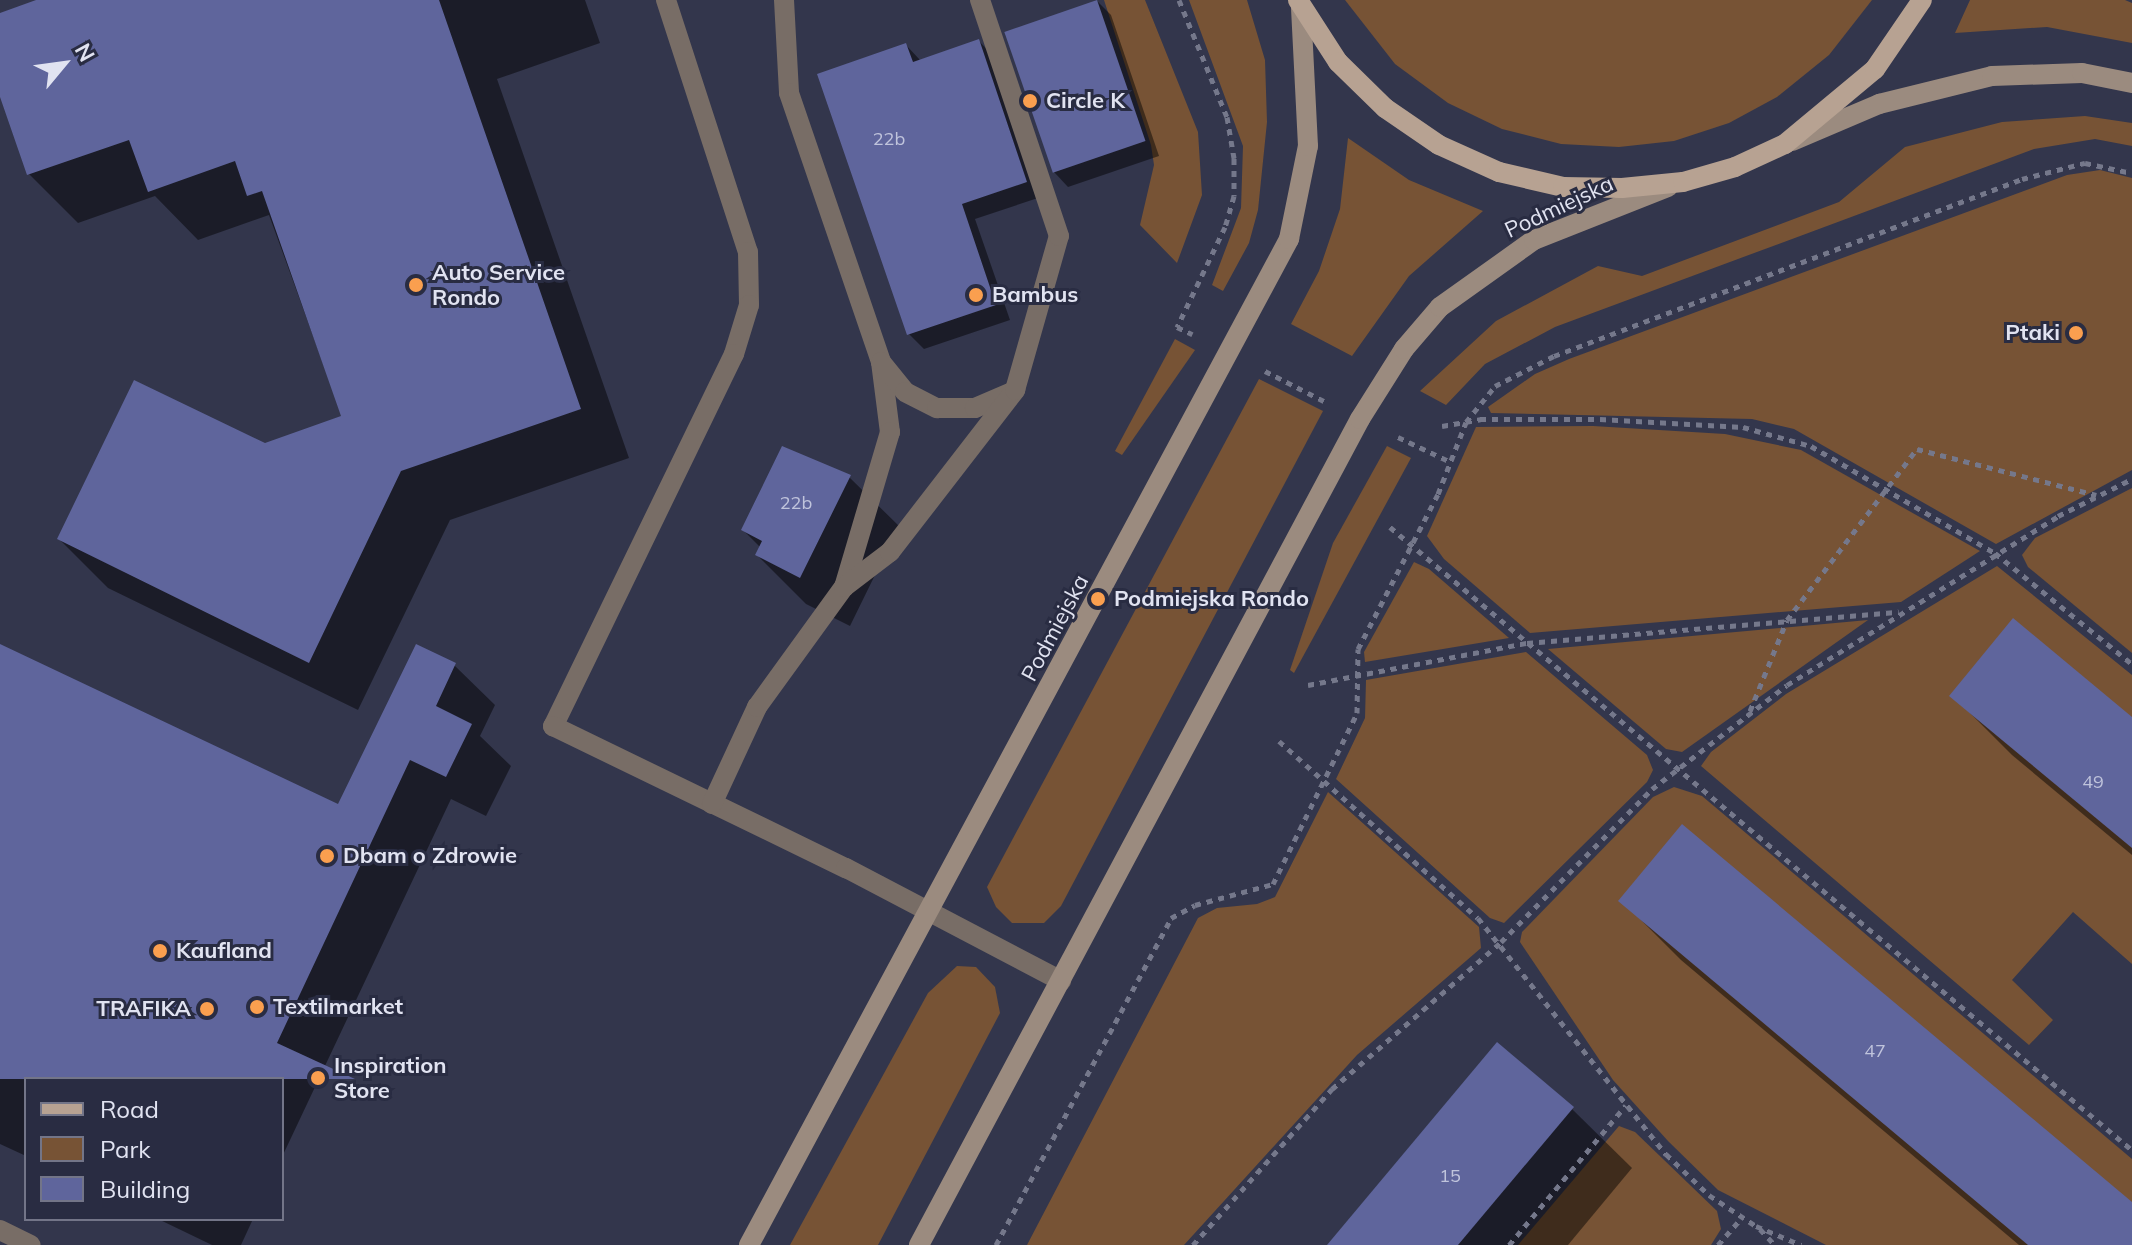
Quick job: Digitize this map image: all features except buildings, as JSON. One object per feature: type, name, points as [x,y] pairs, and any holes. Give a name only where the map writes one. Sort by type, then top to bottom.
[{"type":"main road","points":[[1785,144],[1875,69],[1922,0]]},
{"type":"main road","points":[[1299,4],[1338,62],[1385,108],[1439,145],[1499,172],[1563,187],[1683,182],[1735,167],[1879,104],[1992,76],[2082,73],[2132,83]]},
{"type":"main road","name":"Podmiejska","points":[[749,1245],[1289,239],[1308,146],[1299,4]]},
{"type":"main road","name":"Podmiejska","points":[[919,1245],[1360,419],[1404,349],[1440,307],[1534,240],[1683,182]]},
{"type":"lane","points":[[666,0],[748,252],[749,305],[734,354],[553,726],[930,910],[1061,981]]},
{"type":"lane","points":[[712,804],[757,707],[844,587],[890,552],[1015,390],[1059,236],[980,0]]},
{"type":"lane","points":[[786,3],[789,93],[881,362],[890,432],[844,587]]},
{"type":"lane","points":[[881,362],[905,392],[937,408],[975,408],[1015,390]]},
{"type":"lane","points":[[0,1230],[31,1245]]},
{"type":"path","points":[[996,1245],[1171,918],[1195,905],[1273,884],[1357,713],[1358,649],[1412,546],[1466,422],[1495,386],[1521,370],[2007,184],[2085,163],[2132,173]]},
{"type":"path","points":[[1442,426],[1466,422],[1600,419],[1743,427],[1811,446],[1995,553],[2132,664]]},
{"type":"path","points":[[1750,712],[1787,620],[1884,488],[1917,449],[2097,496]]},
{"type":"path","points":[[1193,1245],[1332,1089],[1501,942],[1652,789],[1750,712],[1900,612],[1995,553],[2132,479]]},
{"type":"path","points":[[1390,527],[2132,1150]]},
{"type":"path","points":[[1308,685],[1356,673],[1527,643],[1900,612]]},
{"type":"path","points":[[1279,741],[1501,942],[1666,1154],[1709,1195],[1756,1226],[1801,1245]]},
{"type":"path","points":[[1509,1245],[1626,1105]]},
{"type":"path","points":[[1718,1245],[1742,1217]]},
{"type":"path","points":[[1756,1226],[1775,1245]]},
{"type":"green space","points":[[1104,0],[1145,0],[1198,132],[1202,195],[1177,263],[1140,225],[1154,165],[1151,145]]},
{"type":"green space","points":[[1189,0],[1247,0],[1265,60],[1267,122],[1258,210],[1249,243],[1223,291],[1212,285],[1241,208],[1243,146]]},
{"type":"green space","points":[[1345,0],[1872,0],[1829,55],[1777,97],[1729,123],[1674,141],[1619,147],[1561,144],[1502,129],[1448,103],[1395,64]]},
{"type":"green space","points":[[1970,0],[2125,0],[2132,3],[2132,43],[2047,27],[1955,33]]},
{"type":"green space","points":[[2085,116],[2132,123],[2132,146],[2095,139],[2034,149],[1555,327],[1485,364],[1446,405],[1420,391],[1496,321],[1598,266],[1642,276],[1839,202],[1905,147],[2002,122]]},
{"type":"green space","points":[[1348,138],[1409,180],[1483,211],[1409,276],[1352,356],[1291,324],[1319,271],[1340,209]]},
{"type":"green space","points":[[2100,170],[2132,178],[2132,470],[1996,544],[1794,429],[1752,419],[1491,413],[1488,407],[1535,374],[1569,359],[2067,175]]},
{"type":"green space","points":[[1175,339],[1195,350],[1122,455],[1115,451]]},
{"type":"green space","points":[[1259,379],[1323,411],[1061,906],[1044,923],[1012,923],[996,907],[987,887]]},
{"type":"green space","points":[[1593,426],[1725,434],[1801,450],[1980,551],[1901,602],[1530,633],[1444,559],[1427,536],[1476,427]]},
{"type":"green space","points":[[1387,446],[1411,458],[1294,673],[1290,670],[1333,543]]},
{"type":"green space","points":[[2132,488],[2132,653],[2028,567],[2022,555],[2035,538]]},
{"type":"green space","points":[[1414,562],[1429,569],[1509,638],[1365,662],[1364,652]]},
{"type":"green space","points":[[1997,566],[2132,675],[2132,964],[2073,912],[2012,980],[2053,1020],[2029,1045],[1701,766],[1711,752],[1786,694]]},
{"type":"green space","points":[[1868,620],[1682,752],[1666,749],[1548,649]]},
{"type":"green space","points":[[1526,652],[1647,755],[1653,770],[1647,782],[1504,923],[1490,918],[1336,779],[1365,718],[1366,680]]},
{"type":"green space","points":[[1674,787],[1702,796],[2132,1159],[2132,1245],[1826,1245],[1718,1190],[1668,1141],[1613,1080],[1520,942],[1522,932],[1653,797]]},
{"type":"green space","points":[[1328,792],[1479,927],[1481,948],[1357,1055],[1184,1245],[1027,1245],[1198,918],[1217,908],[1257,904],[1275,897]]},
{"type":"green space","points":[[957,966],[976,967],[995,987],[1000,1013],[878,1245],[790,1245],[928,993]]},
{"type":"green space","points":[[1619,1126],[1635,1132],[1717,1211],[1721,1229],[1711,1245],[1518,1245]]},
{"type":"place","name":"Circle K","points":[[1030,101]]},
{"type":"place","name":"Auto Service Rondo","points":[[416,285]]},
{"type":"place","name":"Bambus","points":[[976,295]]},
{"type":"place","name":"Ptaki","points":[[2076,333]]},
{"type":"place","name":"Podmiejska Rondo","points":[[1098,599]]},
{"type":"place","name":"Dbam o Zdrowie","points":[[327,856]]},
{"type":"place","name":"Kaufland","points":[[160,951]]},
{"type":"place","name":"Textilmarket","points":[[257,1007]]},
{"type":"place","name":"TRAFIKA","points":[[207,1009]]},
{"type":"place","name":"Inspiration Store","points":[[318,1078]]}]
